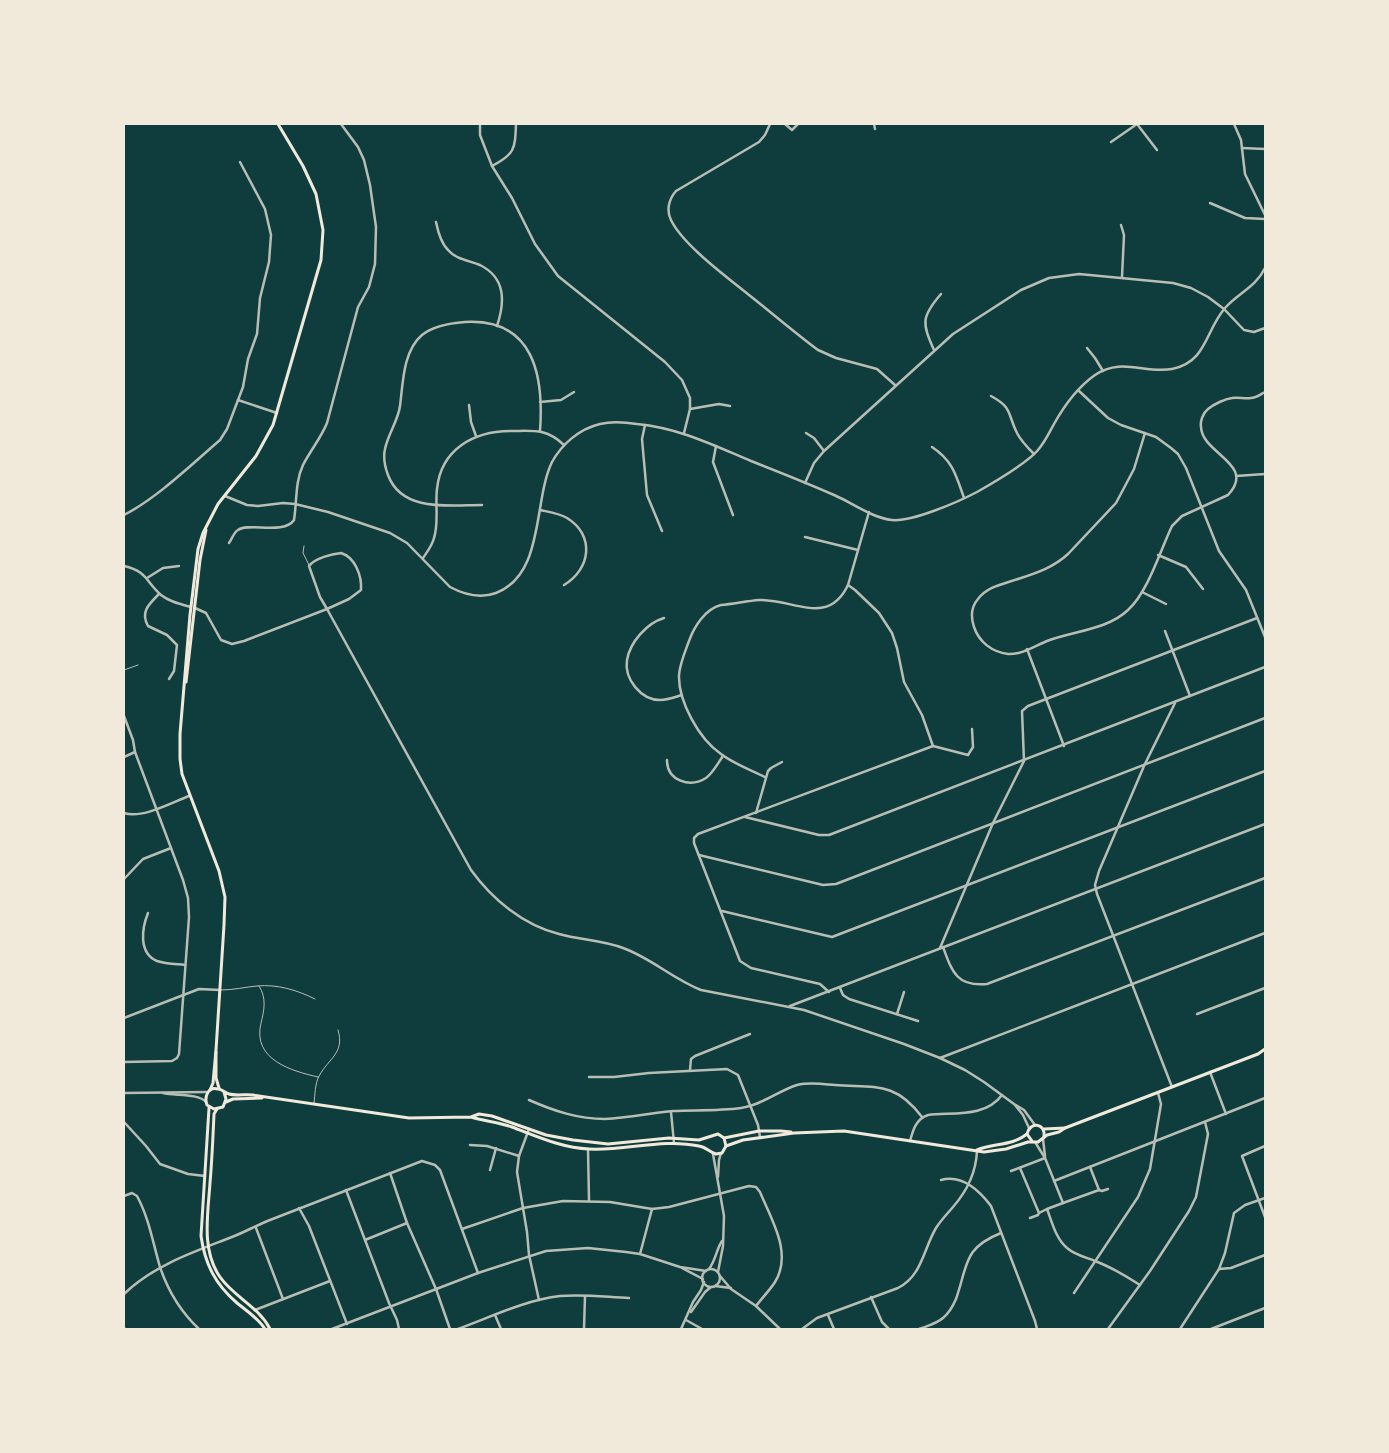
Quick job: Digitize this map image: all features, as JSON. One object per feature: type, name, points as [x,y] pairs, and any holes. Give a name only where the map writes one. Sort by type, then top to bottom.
[{"type":"main road","points":[[265,1329],[256,1318],[218,1284],[208,1267],[201,1236],[209,1107],[206,1102],[206,1096],[213,1084],[225,905],[223,885],[219,871],[189,796],[181,768],[179,749],[193,607],[206,529],[210,517],[224,495],[256,456],[267,438],[277,413],[319,270],[323,230],[320,207],[312,182],[278,124]]},
{"type":"main road","points":[[1258,1054],[1265,1049]]},
{"type":"main road","points":[[216,1050],[217,1083],[219,1089]]},
{"type":"main road","points":[[471,1116],[565,1145],[588,1149],[674,1143],[707,1148],[712,1154],[722,1153],[726,1146],[732,1143],[760,1137],[794,1133],[844,1131],[984,1152],[1043,1139],[1065,1128],[1258,1054],[1265,1053]]},
{"type":"main road","points":[[209,1090],[219,1089],[230,1095],[254,1095],[409,1118],[471,1116],[479,1114],[509,1121],[560,1138],[608,1144],[673,1138],[699,1140],[707,1139],[714,1134],[724,1138],[726,1146]]},
{"type":"main road","points":[[224,1092],[226,1102]]},
{"type":"main road","points":[[269,1098],[233,1099],[217,1109],[214,1114],[207,1224],[208,1246],[215,1269],[236,1296],[255,1310],[270,1329]]},
{"type":"main road","points":[[209,1107],[217,1109]]},
{"type":"main road","points":[[977,1150],[1021,1139],[1027,1134],[1029,1128],[1035,1125],[1044,1129],[1065,1128]]},
{"type":"main road","points":[[1043,1139],[1044,1129]]},
{"type":"main road","points":[[724,1138],[759,1131],[794,1133]]},
{"type":"main road","points":[[1027,1134],[1034,1142]]},
{"type":"main road","points":[[707,1139],[707,1148]]},
{"type":"street","points":[[230,543],[236,530],[244,527],[263,529],[292,523],[295,516],[303,466],[322,436],[327,424],[358,306],[369,288],[375,264],[376,227],[370,185],[364,160],[358,147],[342,124]]},
{"type":"street","points":[[480,124],[480,135],[492,166],[512,198],[535,244],[558,276],[677,373],[686,387],[690,398],[690,409],[684,433]]},
{"type":"street","points":[[492,166],[505,159],[513,150],[516,124]]},
{"type":"street","points":[[770,124],[759,142],[676,192],[669,202],[668,209],[671,221],[689,243],[714,266],[818,350],[836,358],[877,369],[895,385]]},
{"type":"street","points":[[785,124],[792,130],[798,124]]},
{"type":"street","points":[[874,124],[875,129]]},
{"type":"street","points":[[1111,142],[1137,124],[1157,150]]},
{"type":"street","points":[[1234,124],[1239,133],[1245,174],[1265,215]]},
{"type":"street","points":[[1242,148],[1265,149]]},
{"type":"street","points":[[124,515],[156,493],[220,440],[227,429],[243,387],[248,359],[257,334],[260,298],[268,262],[271,235],[265,209],[240,162]]},
{"type":"street","points":[[1210,203],[1245,218],[1265,219]]},
{"type":"street","points":[[436,222],[440,237],[448,250],[462,260],[486,268],[497,280],[501,288],[503,300],[497,326]]},
{"type":"street","points":[[1121,225],[1124,235],[1122,277]]},
{"type":"street","points":[[224,495],[247,505],[296,504],[328,512],[390,534],[407,544],[423,558],[443,581],[458,592],[477,596],[494,594],[503,590],[521,572],[529,553],[551,465],[564,446],[577,434],[598,424],[619,422],[646,425],[684,433],[837,496],[869,512],[890,520],[900,520],[926,513],[964,498],[999,478],[1034,454],[1044,442],[1065,406],[1094,376],[1102,371],[1126,366],[1158,370],[1172,369],[1184,365],[1195,358],[1202,350],[1224,309],[1255,284],[1265,268]]},
{"type":"street","points":[[806,483],[814,463],[824,451],[934,350],[971,322],[1022,290],[1049,278],[1079,274],[1122,277],[1159,281],[1191,288],[1208,297],[1224,309],[1244,330],[1254,332],[1265,328]]},
{"type":"street","points":[[934,350],[924,322],[929,308],[941,294]]},
{"type":"street","points":[[482,505],[436,506],[412,501],[396,489],[385,466],[385,449],[399,411],[410,351],[419,337],[434,328],[459,322],[481,321],[497,326],[516,337],[528,349],[537,369],[540,431]]},
{"type":"street","points":[[1087,348],[1102,371]]},
{"type":"street","points":[[1079,391],[1108,418],[1164,442],[1178,454],[1186,468],[1219,551],[1246,590],[1265,637]]},
{"type":"street","points":[[540,402],[561,400],[574,392]]},
{"type":"street","points":[[1145,433],[1134,469],[1116,503],[1068,554],[1047,568],[989,589],[976,600],[973,607],[972,620],[976,634],[986,645],[995,651],[1009,654],[1027,650],[1048,640],[1115,620],[1129,610],[1142,592],[1176,520],[1228,495],[1233,490],[1236,476],[1229,462],[1204,439],[1201,432],[1200,423],[1207,410],[1232,398],[1252,398],[1265,392]]},
{"type":"street","points":[[991,396],[1008,408],[1016,431],[1034,454]]},
{"type":"street","points":[[238,400],[277,413]]},
{"type":"street","points":[[469,404],[470,417],[476,436]]},
{"type":"street","points":[[690,409],[719,404],[730,406]]},
{"type":"street","points":[[646,425],[642,439],[647,495],[662,531]]},
{"type":"street","points":[[423,558],[434,539],[438,480],[444,466],[460,446],[476,436],[496,431],[540,431],[553,436],[564,446]]},
{"type":"street","points":[[806,433],[814,438],[824,451]]},
{"type":"street","points":[[716,446],[713,462],[733,515]]},
{"type":"street","points":[[932,447],[945,457],[952,466],[964,498]]},
{"type":"street","points":[[1236,476],[1265,474]]},
{"type":"street","points":[[540,510],[567,518],[577,526],[584,536],[587,550],[585,561],[580,572],[572,581],[564,585]]},
{"type":"street","points":[[766,777],[723,756],[700,733],[690,715],[682,695],[679,675],[682,661],[694,630],[710,610],[721,605],[760,600],[784,602],[819,610],[838,600],[848,585],[869,512]]},
{"type":"street","points":[[805,536],[858,550]]},
{"type":"street","points":[[124,566],[136,570],[147,578],[159,594],[170,601],[193,607],[206,613],[221,640],[232,644],[244,642],[327,610],[360,592],[361,582],[355,563],[351,558],[341,553],[312,562],[309,566],[320,597],[327,610],[471,870],[479,882],[500,903],[522,918],[547,930],[566,936],[606,942],[640,955],[673,977],[701,990],[790,1006],[845,1023],[940,1058],[965,1070],[1019,1106],[1035,1125]]},
{"type":"street","points":[[1158,555],[1186,567],[1204,589]]},
{"type":"street","points":[[147,578],[163,568],[179,566]]},
{"type":"street","points":[[848,585],[879,613],[892,633],[904,682],[922,716],[932,746]]},
{"type":"street","points":[[1142,592],[1166,604]]},
{"type":"street","points":[[159,594],[146,609],[145,617],[148,626],[167,634],[177,645],[174,671],[169,679]]},
{"type":"street","points":[[1258,617],[1028,706],[1022,711],[1024,761],[993,823],[941,948],[950,967],[958,978],[965,983],[982,985],[992,983],[1265,878]]},
{"type":"street","points":[[664,618],[655,620],[636,640],[627,659],[627,670],[631,681],[638,691],[649,698],[664,700],[682,695]]},
{"type":"street","points":[[1165,631],[1190,696]]},
{"type":"street","points":[[1027,650],[1064,746]]},
{"type":"street","points":[[745,817],[819,835],[830,835],[1265,667]]},
{"type":"street","points":[[1172,1087],[1095,889],[1096,879],[1144,766],[1175,702]]},
{"type":"street","points":[[124,716],[133,740],[135,752],[157,808],[188,898],[189,917],[184,965],[180,1049],[177,1058],[172,1061],[124,1062]]},
{"type":"street","points":[[698,855],[823,885],[836,884],[1265,718]]},
{"type":"street","points":[[829,992],[820,984],[747,967],[738,956],[722,911],[698,855],[694,838],[698,834],[932,746],[968,755],[974,747],[972,730]]},
{"type":"street","points":[[124,757],[135,752]]},
{"type":"street","points":[[667,760],[668,770],[674,777],[683,782],[695,782],[709,775],[723,756]]},
{"type":"street","points":[[756,813],[766,777],[771,768],[782,762]]},
{"type":"street","points":[[722,911],[832,937],[1265,771]]},
{"type":"street","points":[[124,813],[134,815],[189,796]]},
{"type":"street","points":[[790,1006],[1265,824]]},
{"type":"street","points":[[124,879],[143,859],[171,848]]},
{"type":"street","points":[[148,913],[144,925],[143,941],[149,956],[160,962],[184,965]]},
{"type":"street","points":[[940,1058],[1265,933]]},
{"type":"street","points":[[840,988],[843,995],[848,999],[918,1021]]},
{"type":"street","points":[[124,1018],[199,989],[220,990]]},
{"type":"street","points":[[1197,1014],[1265,989]]},
{"type":"street","points":[[897,1014],[904,992]]},
{"type":"street","points":[[690,1070],[691,1059],[695,1056],[750,1034]]},
{"type":"street","points":[[588,1077],[614,1077],[722,1068],[734,1072],[738,1075],[751,1106],[760,1137]]},
{"type":"street","points":[[1210,1072],[1226,1114]]},
{"type":"street","points":[[529,1100],[552,1110],[586,1118],[619,1118],[751,1106],[795,1086],[804,1084],[879,1087],[909,1100],[922,1117]]},
{"type":"street","points":[[124,1093],[202,1093],[209,1090]]},
{"type":"street","points":[[159,1092],[180,1096],[196,1096],[206,1102]]},
{"type":"street","points":[[1074,1293],[1145,1184],[1150,1169],[1161,1104],[1158,1093]]},
{"type":"street","points":[[910,1141],[916,1123],[922,1117],[984,1110],[1002,1095]]},
{"type":"street","points":[[1054,1181],[1265,1098]]},
{"type":"street","points":[[1014,1104],[1029,1128]]},
{"type":"street","points":[[671,1112],[674,1143]]},
{"type":"street","points":[[124,1122],[160,1164],[188,1174],[205,1176]]},
{"type":"street","points":[[1108,1329],[1140,1285],[1189,1211],[1196,1197],[1208,1134],[1205,1122]]},
{"type":"street","points":[[529,1129],[519,1156],[517,1172],[529,1255],[539,1300]]},
{"type":"street","points":[[1043,1139],[1045,1158]]},
{"type":"street","points":[[1034,1142],[1045,1158],[1063,1203]]},
{"type":"street","points":[[470,1145],[496,1148],[519,1156]]},
{"type":"street","points":[[1265,1146],[1242,1156],[1265,1218]]},
{"type":"street","points":[[490,1170],[496,1148]]},
{"type":"street","points":[[588,1149],[589,1200]]},
{"type":"street","points":[[802,1329],[828,1314],[902,1286],[915,1276],[937,1226],[969,1185],[976,1163],[977,1150]]},
{"type":"street","points":[[718,1181],[718,1160],[722,1153]]},
{"type":"street","points":[[688,1315],[705,1292],[719,1282],[724,1216],[712,1154]]},
{"type":"street","points":[[1010,1171],[1045,1158]]},
{"type":"street","points":[[125,1292],[160,1267],[300,1208],[422,1161],[435,1165],[440,1170],[478,1273]]},
{"type":"street","points":[[1090,1167],[1099,1190]]},
{"type":"street","points":[[1020,1168],[1039,1213]]},
{"type":"street","points":[[390,1174],[407,1223],[436,1289],[450,1329]]},
{"type":"street","points":[[941,1180],[958,1179],[983,1196],[991,1206],[1037,1329]]},
{"type":"street","points":[[462,1229],[523,1208],[563,1201],[589,1200],[637,1205],[652,1209],[669,1208],[749,1186],[756,1187],[760,1192],[781,1245],[782,1260],[779,1275],[756,1306]]},
{"type":"street","points":[[1030,1218],[1063,1203],[1099,1190],[1108,1189]]},
{"type":"street","points":[[346,1190],[399,1329]]},
{"type":"street","points":[[124,1196],[132,1193],[139,1199],[148,1223],[160,1267],[175,1300],[199,1329]]},
{"type":"street","points":[[1180,1329],[1219,1269],[1234,1213],[1245,1205],[1265,1198]]},
{"type":"street","points":[[300,1208],[309,1226],[347,1324]]},
{"type":"street","points":[[640,1254],[652,1209]]},
{"type":"street","points":[[1047,1209],[1056,1231],[1066,1247],[1140,1285]]},
{"type":"street","points":[[365,1240],[407,1223]]},
{"type":"street","points":[[256,1228],[283,1299]]},
{"type":"street","points":[[919,1329],[935,1324],[944,1318],[956,1298],[966,1264],[973,1250],[984,1240],[1001,1233]]},
{"type":"street","points":[[681,1329],[693,1302],[701,1290],[707,1271],[714,1263],[722,1241]]},
{"type":"street","points":[[332,1329],[529,1255],[546,1251],[588,1248],[640,1254],[680,1267],[707,1271],[714,1270],[731,1288],[756,1306],[780,1329]]},
{"type":"street","points":[[1219,1269],[1232,1268],[1265,1255]]},
{"type":"street","points":[[680,1267],[713,1286],[731,1288]]},
{"type":"street","points":[[255,1310],[330,1281]]},
{"type":"street","points":[[458,1329],[539,1300],[559,1296],[629,1298]]},
{"type":"street","points":[[584,1329],[585,1296]]},
{"type":"street","points":[[871,1298],[882,1322],[890,1329]]},
{"type":"street","points":[[1211,1329],[1265,1308]]},
{"type":"street","points":[[828,1314],[834,1329]]},
{"type":"street","points":[[495,1315],[501,1329]]},
{"type":"street","points":[[686,1320],[702,1329]]},
{"type":"lane","points":[[304,546],[303,553],[309,566]]},
{"type":"lane","points":[[124,670],[138,665]]},
{"type":"lane","points":[[259,986],[264,1003],[259,1034],[263,1047],[279,1064],[294,1072],[318,1077]]},
{"type":"lane","points":[[220,990],[276,986],[299,991],[315,999]]},
{"type":"lane","points":[[314,1104],[318,1077],[336,1054],[340,1041],[338,1030]]}]
